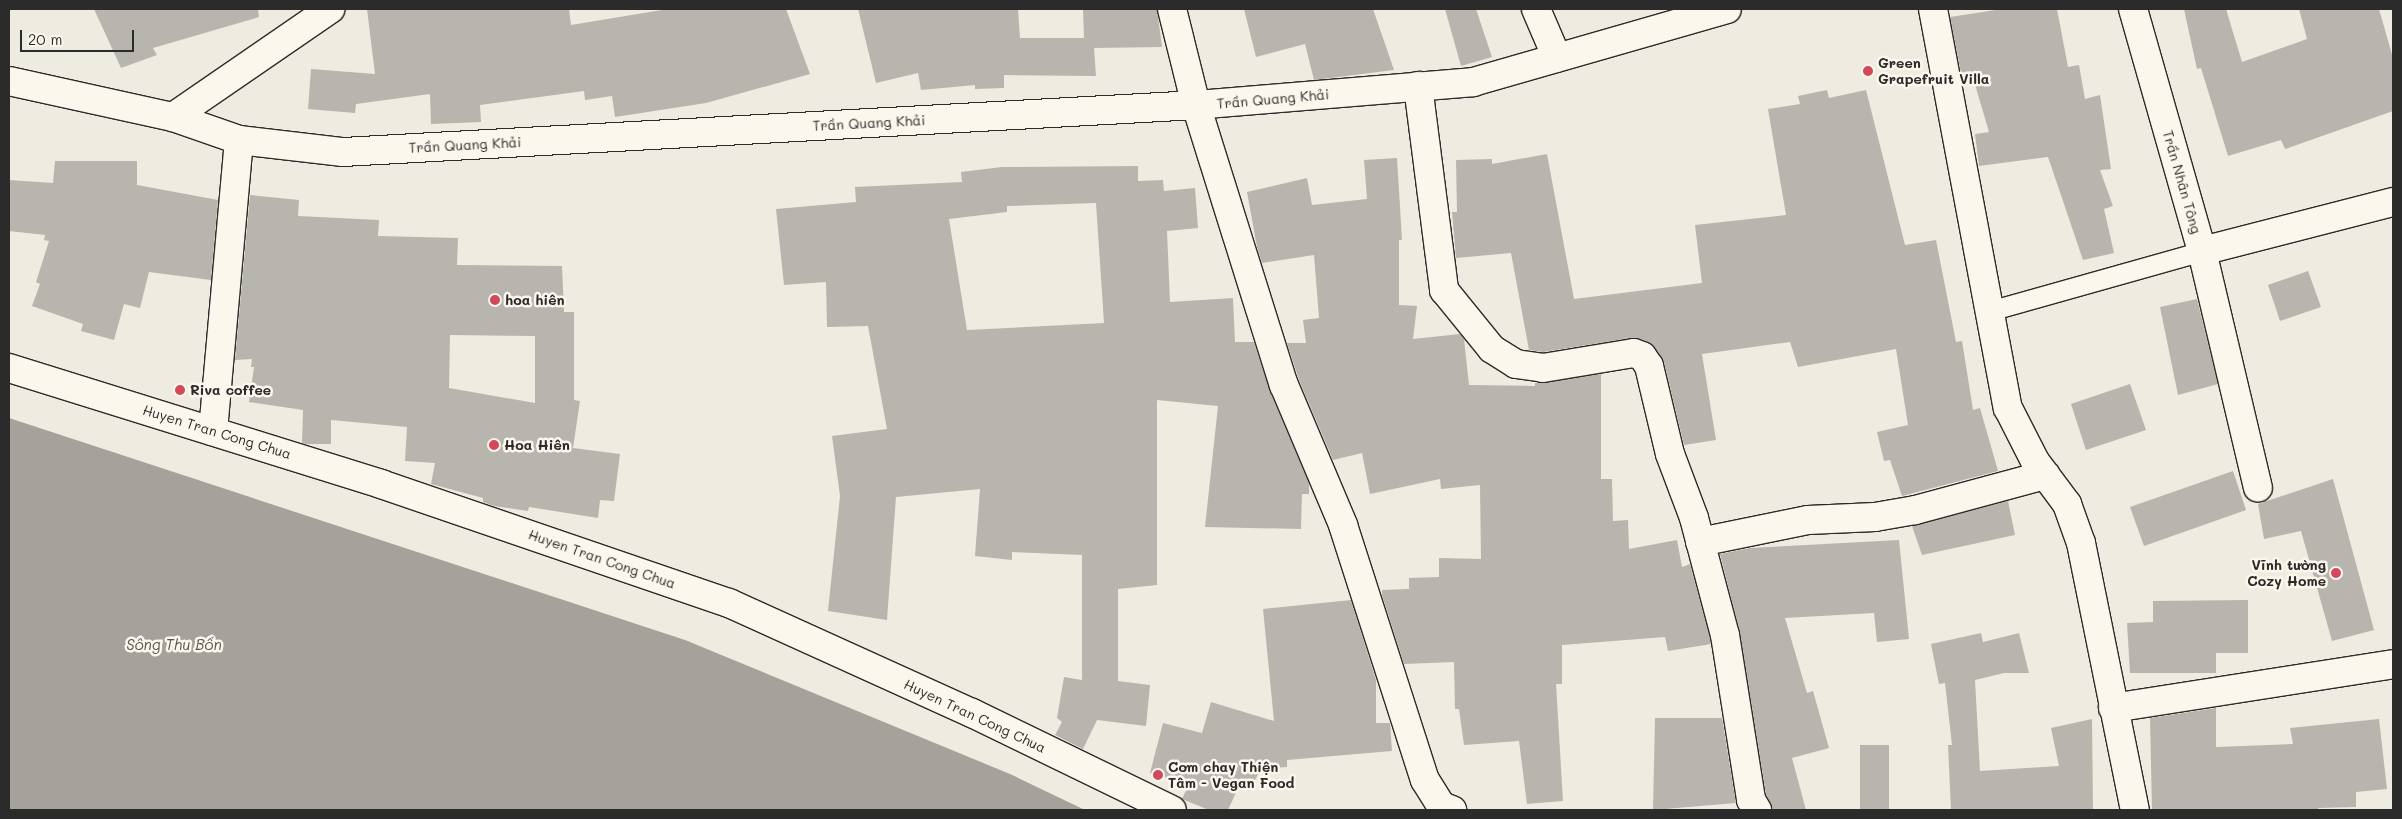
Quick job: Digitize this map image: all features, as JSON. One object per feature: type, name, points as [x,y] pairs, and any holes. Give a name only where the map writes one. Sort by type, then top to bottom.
[{"type":"street","points":[[173,117],[330,9]]},
{"type":"street","points":[[1172,9],[1196,105],[1284,385],[1343,525],[1437,805]]},
{"type":"street","points":[[1536,9],[1556,58]]},
{"type":"street","name":"Trần Quang Khải","points":[[9,82],[173,117],[239,140],[343,152],[1196,105],[1473,82],[1727,9]]},
{"type":"street","points":[[1933,9],[2008,408],[2045,475],[2067,504],[2081,543],[2135,810]]},
{"type":"street","name":"Trần Nhân Tông","points":[[2134,9],[2202,251],[2393,202]]},
{"type":"street","points":[[1418,86],[1444,290],[1492,350],[1516,364],[1543,368],[1634,353],[1642,356],[1649,366],[1670,454],[1700,542],[1725,635],[1751,800],[1756,810]]},
{"type":"street","points":[[213,431],[239,140]]},
{"type":"street","points":[[2202,251],[2258,487]]},
{"type":"street","name":"Huyen Tran Cong Chua","points":[[9,368],[382,484],[729,602],[972,713],[1172,810]]},
{"type":"street","points":[[1700,542],[1808,520],[1875,516],[1915,510],[2045,475]]},
{"type":"street","points":[[2113,708],[2393,664]]},
{"type":"lane","points":[[1989,311],[2202,251]]},
{"type":"water","name":"Sông Thu Bồn","points":[[9,418],[685,640],[1010,774],[1085,810],[9,810]]},
{"type":"building","points":[[94,9],[258,9],[259,17],[153,48],[157,55],[121,68]]},
{"type":"building","points":[[367,9],[569,9],[571,25],[668,9],[786,9],[810,74],[706,103],[615,117],[612,96],[585,100],[584,91],[480,105],[481,122],[431,124],[430,94],[356,104],[355,113],[308,109],[311,69],[375,74]]},
{"type":"building","points":[[858,9],[1018,9],[1020,38],[1084,38],[1083,9],[1157,9],[1162,47],[1094,48],[1096,76],[1004,75],[1004,88],[975,89],[975,85],[921,90],[918,73],[876,83]]},
{"type":"building","points":[[1244,9],[1373,9],[1394,70],[1314,80],[1305,44],[1256,57]]},
{"type":"building","points":[[1445,9],[1476,9],[1492,57],[1461,66]]},
{"type":"building","points":[[2002,9],[2057,9],[2068,67],[2079,65],[2085,99],[2100,95],[2111,169],[2100,170],[2113,206],[2104,209],[2114,253],[2083,260],[2048,157],[1979,166],[1975,134],[1989,132],[1971,71],[1961,73],[1950,17]]},
{"type":"building","points":[[2184,9],[2226,9],[2242,62],[2307,39],[2299,9],[2379,9],[2393,58],[2393,111],[2285,149],[2281,140],[2228,156],[2201,68],[2197,69]]},
{"type":"building","points":[[1827,90],[1829,98],[1866,90],[1905,245],[1936,240],[1956,342],[1962,341],[1973,410],[1980,408],[1998,471],[1902,496],[1890,460],[1884,461],[1877,432],[1908,425],[1896,349],[1798,367],[1790,342],[1702,354],[1716,440],[1684,445],[1664,362],[1654,347],[1632,338],[1543,352],[1529,350],[1511,253],[1456,258],[1452,212],[1457,212],[1456,160],[1492,159],[1492,164],[1547,154],[1574,299],[1702,283],[1695,225],[1786,215],[1768,109],[1800,104],[1798,96]]},
{"type":"building","points":[[1397,158],[1402,240],[1399,240],[1399,305],[1417,306],[1413,339],[1460,334],[1464,339],[1469,385],[1535,386],[1535,383],[1601,374],[1601,479],[1612,479],[1613,521],[1628,520],[1629,549],[1677,540],[1682,567],[1690,564],[1710,638],[1711,644],[1668,651],[1665,637],[1562,645],[1562,684],[1556,684],[1563,801],[1527,804],[1519,741],[1464,745],[1459,709],[1455,709],[1454,662],[1404,664],[1382,595],[1382,590],[1409,589],[1409,578],[1439,577],[1439,558],[1481,559],[1480,485],[1441,489],[1440,479],[1370,494],[1362,453],[1333,460],[1299,380],[1287,343],[1306,343],[1303,320],[1319,318],[1314,255],[1262,263],[1257,247],[1247,192],[1307,178],[1312,205],[1367,199],[1364,160]]},
{"type":"building","points":[[55,161],[137,161],[137,185],[218,200],[211,280],[149,272],[140,308],[124,304],[114,340],[81,331],[83,324],[32,306],[40,284],[36,282],[49,241],[44,240],[45,235],[9,231],[9,180],[53,183]]},
{"type":"building","points":[[1138,166],[1138,181],[1163,180],[1164,191],[1195,188],[1198,228],[1167,231],[1170,302],[1233,298],[1235,342],[1254,342],[1270,391],[1309,483],[1309,494],[1302,494],[1301,529],[1205,527],[1218,406],[1157,400],[1157,585],[1118,589],[1118,681],[1150,685],[1146,726],[1097,720],[1083,749],[1055,735],[1062,722],[1057,718],[1064,677],[1082,680],[1082,555],[1012,552],[1012,560],[975,556],[980,489],[896,497],[887,620],[828,611],[840,496],[832,436],[887,429],[868,326],[827,327],[826,282],[784,285],[776,209],[856,202],[855,187],[962,182],[961,172],[1002,167]],"holes":[[[1096,203],[1104,323],[967,330],[949,219],[1007,212],[1007,206]]]},
{"type":"building","points":[[250,195],[299,200],[298,216],[379,220],[378,236],[458,238],[457,265],[562,266],[564,312],[574,312],[574,400],[580,401],[573,448],[620,454],[614,501],[600,500],[598,518],[529,507],[528,511],[494,506],[483,502],[483,498],[431,484],[435,463],[405,461],[407,427],[331,420],[331,444],[302,443],[303,410],[249,402],[254,367],[251,367],[252,359],[235,360]],"holes":[[[450,335],[535,336],[535,403],[449,388]]]},
{"type":"building","points":[[2308,271],[2321,307],[2280,321],[2268,285]]},
{"type":"building","points":[[2197,299],[2218,384],[2178,395],[2160,307]]},
{"type":"building","points":[[2130,384],[2146,430],[2086,450],[2071,404]]},
{"type":"building","points":[[2233,471],[2246,510],[2144,546],[2130,507]]},
{"type":"building","name":"Vĩnh tường Cozy Home","points":[[2333,479],[2374,630],[2332,641],[2301,531],[2264,539],[2258,504]]},
{"type":"building","points":[[2008,501],[2015,535],[1922,555],[1912,526]]},
{"type":"building","points":[[1899,540],[1909,639],[1877,642],[1874,613],[1785,618],[1807,693],[1813,691],[1829,748],[1792,758],[1806,810],[1773,810],[1766,795],[1740,633],[1720,554],[1750,548]]},
{"type":"building","points":[[1351,600],[1376,680],[1376,723],[1390,723],[1392,751],[1287,760],[1287,767],[1261,769],[1249,791],[1239,786],[1228,810],[1209,810],[1182,799],[1189,784],[1150,773],[1163,723],[1202,733],[1211,702],[1274,721],[1263,609]]},
{"type":"building","points":[[2248,600],[2248,653],[2216,653],[2216,673],[2130,673],[2127,623],[2153,622],[2153,601]]},
{"type":"building","points":[[1981,633],[1983,642],[2019,633],[2029,673],[2004,673],[1975,680],[1980,771],[2059,766],[2051,728],[2092,719],[2093,810],[1951,810],[1948,745],[1952,745],[1945,683],[1939,684],[1931,644]]},
{"type":"building","points":[[2216,708],[2216,747],[2293,744],[2290,728],[2379,719],[2387,789],[2356,792],[2356,807],[2318,808],[2319,810],[2152,810],[2150,718]]},
{"type":"building","points":[[1655,718],[1722,718],[1736,803],[1653,810]]},
{"type":"building","points":[[1860,745],[1889,745],[1889,810],[1860,810]]},
{"type":"place","name":"Green Grapefruit Villa","points":[[1868,71]]},
{"type":"place","name":"hoa hiên","points":[[495,300]]},
{"type":"place","name":"Riva coffee","points":[[180,390]]},
{"type":"place","name":"Hoa Hiên","points":[[494,445]]},
{"type":"place","name":"Vĩnh tường Cozy Home","points":[[2336,573]]},
{"type":"place","name":"Cơm chay Thiện Tâm - Vegan Food","points":[[1158,775]]}]
